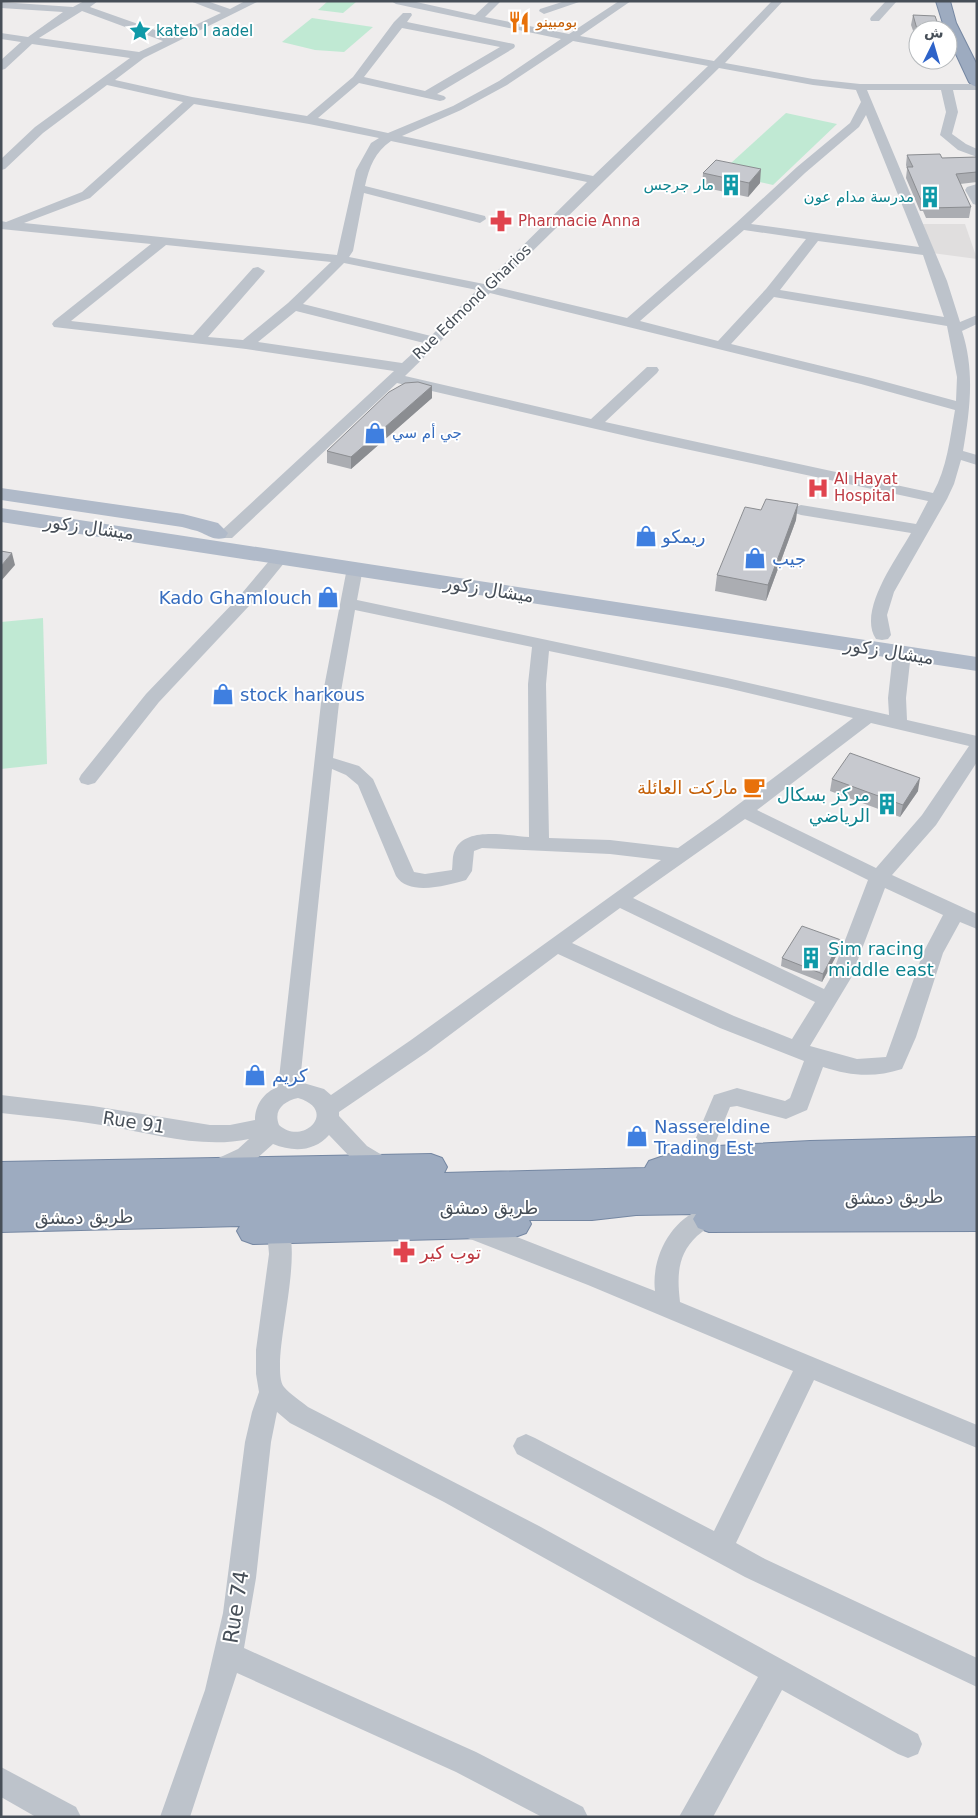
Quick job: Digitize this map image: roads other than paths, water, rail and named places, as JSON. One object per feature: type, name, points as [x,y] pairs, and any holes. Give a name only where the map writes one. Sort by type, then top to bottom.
[{"type":"highway","points":[[944,1],[949,23],[977,82]]},
{"type":"highway","points":[[956,1],[961,20],[977,53]]},
{"type":"highway","points":[[636,1188],[666,1167],[698,1159],[835,1152],[977,1149]]},
{"type":"highway","points":[[1,1175],[572,1165],[610,1170],[618,1173],[636,1188],[662,1215],[702,1219],[977,1218]]},
{"type":"highway","name":"طريق دمشق","points":[[879,1185],[977,1172]]},
{"type":"highway","name":"طريق دمشق","points":[[1,1219],[457,1206],[636,1188],[879,1185],[977,1195]]},
{"type":"highway","name":"طريق دمشق","points":[[1,1196],[457,1206],[504,1226],[572,1216],[636,1188]]},
{"type":"highway","points":[[1,1237],[279,1231],[457,1206]]},
{"type":"main road","points":[[1,494],[183,521],[210,528],[224,539]]},
{"type":"main road","name":"ميشال زكور","points":[[1,502],[224,539],[977,649]]},
{"type":"main road","name":"ميشال زكور","points":[[1,515],[224,539],[281,558],[977,664]]},
{"type":"main road","points":[[1,524],[154,544],[224,539]]},
{"type":"street","points":[[1,66],[31,39],[77,8],[93,1]]},
{"type":"street","points":[[195,1],[230,12]]},
{"type":"street","points":[[1,166],[6,153],[140,56],[254,1]]},
{"type":"street","points":[[478,19],[496,1]]},
{"type":"street","points":[[544,11],[578,1]]},
{"type":"street","points":[[246,345],[293,306],[341,259],[346,251],[362,170],[375,146],[387,138],[462,105],[502,82],[626,1]]},
{"type":"street","name":"Rue Edmond Gharios","points":[[224,539],[434,341],[596,180],[715,66],[778,1]]},
{"type":"street","points":[[875,19],[892,1]]},
{"type":"street","points":[[399,2],[533,31],[715,66],[813,82],[860,87],[977,87]]},
{"type":"street","points":[[1,5],[77,8],[172,40]]},
{"type":"street","points":[[309,120],[357,79],[398,24],[416,6]]},
{"type":"street","points":[[398,24],[510,46]]},
{"type":"street","points":[[428,94],[533,31]]},
{"type":"street","points":[[1,36],[140,56]]},
{"type":"street","points":[[357,79],[428,94],[462,105]]},
{"type":"street","points":[[104,81],[192,100],[309,120],[387,138],[596,180]]},
{"type":"street","points":[[860,87],[940,281],[955,330],[964,377],[963,408],[946,484],[893,578],[881,605],[879,615],[882,635]]},
{"type":"street","points":[[946,87],[952,112],[946,134],[962,147],[977,153]]},
{"type":"street","points":[[4,225],[74,201],[86,195],[192,100]]},
{"type":"street","points":[[630,323],[741,226],[801,170],[855,125],[866,103]]},
{"type":"street","points":[[855,125],[864,123],[876,125]]},
{"type":"street","points":[[359,188],[480,219]]},
{"type":"street","points":[[977,188],[972,190],[977,201]]},
{"type":"street","points":[[4,225],[341,259],[488,288],[892,387],[963,408]]},
{"type":"street","points":[[741,226],[928,252]]},
{"type":"street","points":[[721,346],[771,292],[814,237]]},
{"type":"street","points":[[162,242],[59,324],[246,345],[399,373],[594,424],[939,499]]},
{"type":"street","points":[[197,339],[209,328],[258,271]]},
{"type":"street","points":[[771,292],[955,330],[977,342]]},
{"type":"street","points":[[293,306],[434,341]]},
{"type":"street","points":[[955,330],[977,319]]},
{"type":"street","points":[[594,424],[652,370]]},
{"type":"street","points":[[954,453],[977,460]]},
{"type":"street","points":[[801,510],[920,530]]},
{"type":"street","points":[[88,779],[125,731],[174,674],[230,618],[281,558]]},
{"type":"street","points":[[288,1092],[334,676],[355,568]]},
{"type":"street","points":[[348,604],[868,715],[977,742]]},
{"type":"street","points":[[540,844],[536,684],[541,644]]},
{"type":"street","points":[[898,723],[897,698],[902,653]]},
{"type":"street","points":[[384,1167],[359,1152],[329,1114],[324,1100],[318,1095],[298,1090],[288,1092],[280,1095],[268,1106],[265,1113],[269,1129],[286,1140],[304,1140],[320,1132],[329,1114],[618,899],[744,811],[868,715]]},
{"type":"street","points":[[698,1159],[722,1101],[737,1097],[786,1110],[799,1104],[806,1053],[827,1000],[841,978],[878,877],[929,820],[977,748]]},
{"type":"street","points":[[324,762],[345,766],[361,777],[366,783],[406,876],[410,878],[426,881],[459,875],[462,871],[463,851],[467,845],[482,840],[610,847],[680,855]]},
{"type":"street","points":[[744,811],[878,877],[977,922]]},
{"type":"street","points":[[618,899],[827,1000]]},
{"type":"street","points":[[558,945],[726,1022],[806,1053],[855,1068],[878,1068],[894,1063],[905,1037],[933,953],[955,912]]},
{"type":"street","name":"Rue 91","points":[[1,1104],[93,1115],[210,1134],[230,1134],[269,1129]]},
{"type":"street","points":[[211,1171],[246,1155],[269,1129]]},
{"type":"street","points":[[457,1206],[565,1264],[977,1438]]},
{"type":"street","points":[[668,1306],[666,1275],[672,1255],[683,1235],[702,1219]]},
{"type":"street","points":[[279,1231],[281,1254],[267,1364],[272,1392],[299,1414],[512,1525],[908,1744]]},
{"type":"street","points":[[720,1548],[808,1366]]},
{"type":"street","name":"Rue 74","points":[[175,1817],[205,1731],[228,1654],[237,1614],[259,1435],[263,1412],[272,1392]]},
{"type":"street","points":[[526,1446],[793,1588],[977,1673]]},
{"type":"street","points":[[228,1654],[466,1762],[573,1817]]},
{"type":"street","points":[[694,1817],[700,1811],[776,1672]]},
{"type":"street","points":[[1,1781],[66,1817]]},
{"type":"place","name":"بومبينو","points":[[519,22]]},
{"type":"place","name":"kateb l aadel","points":[[140,31]]},
{"type":"place","name":"مار جرجس","points":[[731,185]]},
{"type":"place","name":"مدرسة مدام عون","points":[[930,197]]},
{"type":"place","name":"Pharmacie Anna","points":[[501,221]]},
{"type":"place","name":"جي أم سي","points":[[375,433]]},
{"type":"place","name":"Al Hayat Hospital","points":[[818,488]]},
{"type":"place","name":"ريمكو","points":[[646,536]]},
{"type":"place","name":"جيب","points":[[755,558]]},
{"type":"place","name":"Kado Ghamlouch","points":[[328,597]]},
{"type":"place","name":"stock harkous","points":[[223,694]]},
{"type":"place","name":"ماركت العائلة","points":[[754,787]]},
{"type":"place","name":"مركز بسكال الرياضي","points":[[887,804]]},
{"type":"place","name":"Sim racing middle east","points":[[811,958]]},
{"type":"place","name":"كريم","points":[[255,1075]]},
{"type":"place","name":"Nassereldine Trading Est","points":[[637,1136]]},
{"type":"place","name":"توب كير","points":[[404,1252]]}]
